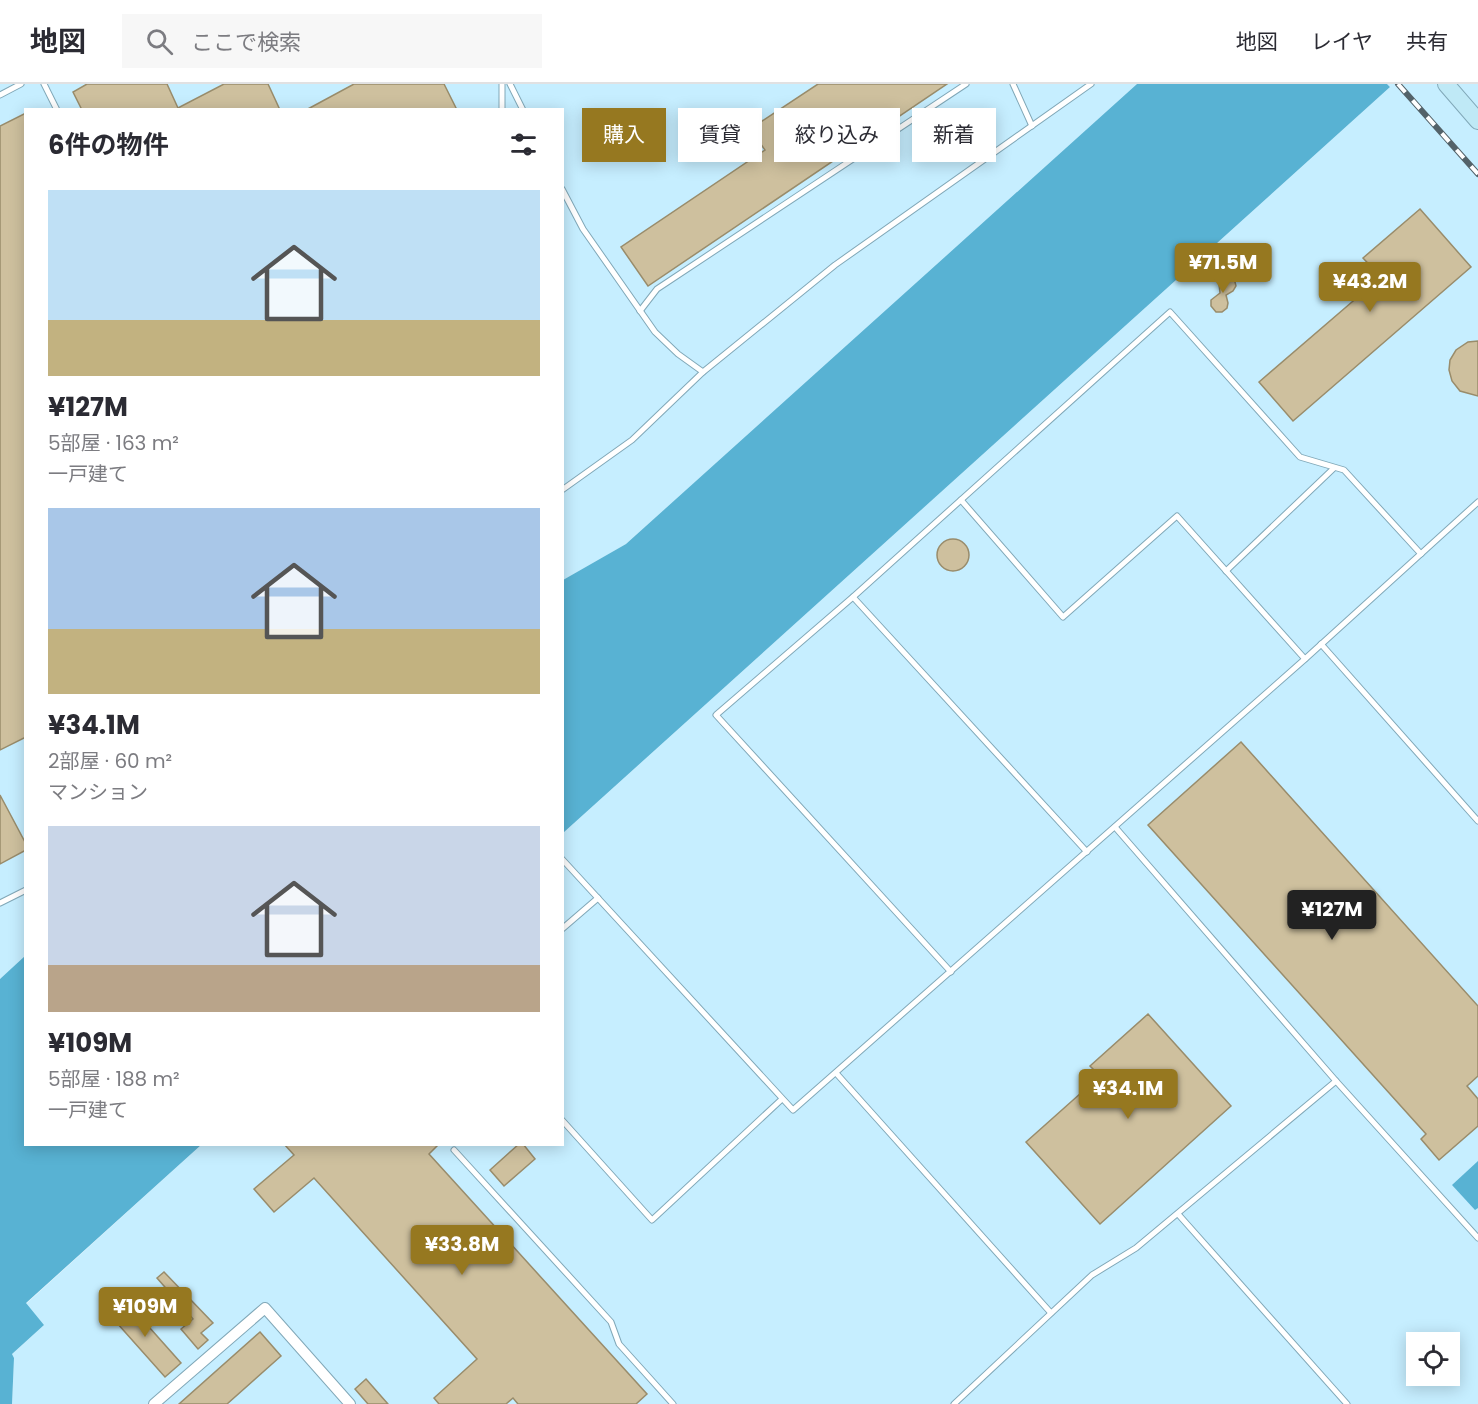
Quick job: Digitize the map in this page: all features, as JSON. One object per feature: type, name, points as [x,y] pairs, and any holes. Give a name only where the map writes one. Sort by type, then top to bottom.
[{"type":"main road","points":[[1446,84],[1478,121]]},
{"type":"street","points":[[154,1404],[265,1308],[350,1404]]},
{"type":"lane","points":[[0,95],[21,84]]},
{"type":"lane","points":[[44,84],[56,108]]},
{"type":"lane","points":[[502,84],[502,108]]},
{"type":"lane","points":[[510,84],[521,108]]},
{"type":"lane","points":[[640,311],[657,289],[966,84]]},
{"type":"lane","points":[[1013,84],[1032,126]]},
{"type":"lane","points":[[564,489],[632,440],[703,372],[835,265],[1091,84]]},
{"type":"lane","points":[[564,193],[583,229],[655,333],[703,372]]},
{"type":"lane","points":[[951,972],[716,715],[853,597],[1170,312],[1300,457],[1344,471],[1421,554]]},
{"type":"lane","points":[[1226,571],[1334,468]]},
{"type":"lane","points":[[961,500],[1063,617],[1177,516],[1305,659]]},
{"type":"lane","points":[[564,861],[793,1110],[1305,659],[1478,502]]},
{"type":"lane","points":[[853,597],[1087,852]]},
{"type":"lane","points":[[1321,644],[1478,821]]},
{"type":"lane","points":[[1115,827],[1336,1081],[1478,1238]]},
{"type":"lane","points":[[0,903],[24,891]]},
{"type":"lane","points":[[564,927],[598,898]]},
{"type":"lane","points":[[836,1073],[1051,1313]]},
{"type":"lane","points":[[954,1404],[1092,1275],[1136,1248],[1336,1081]]},
{"type":"lane","points":[[564,1122],[652,1220],[782,1099]]},
{"type":"lane","points":[[454,1150],[611,1322],[620,1344],[672,1404]]},
{"type":"lane","points":[[1178,1214],[1347,1404]]},
{"type":"lane","points":[[959,1399],[964,1404]]},
{"type":"shaded area","points":[[0,84],[1137,84],[626,544],[564,579],[564,108],[24,108],[24,958],[0,979]]},
{"type":"shaded area","points":[[1387,84],[1478,84],[1478,1404],[12,1404],[14,1358],[12,1354],[44,1325],[26,1304],[200,1146],[564,1146],[564,832],[1390,87]]},
{"type":"water","points":[[1137,84],[1387,84],[1390,87],[564,832],[564,579],[626,544]]},
{"type":"water","points":[[24,957],[24,1146],[200,1146],[26,1303],[44,1325],[12,1354],[14,1358],[12,1404],[0,1404],[0,979]]},
{"type":"water","points":[[1478,1161],[1478,1208],[1475,1210],[1452,1185]]},
{"type":"building","points":[[87,84],[167,84],[178,108],[81,108],[73,92]]},
{"type":"building","points":[[224,84],[268,84],[279,108],[178,108]]},
{"type":"building","points":[[354,84],[444,84],[456,108],[310,108]]},
{"type":"building","points":[[818,84],[947,84],[900,116],[900,108],[782,108]]},
{"type":"building","points":[[774,113],[774,162],[832,162],[648,286],[621,247],[747,162],[762,162],[762,152],[765,150],[762,146],[762,121]]},
{"type":"building","points":[[24,114],[24,738],[0,750],[0,126]]},
{"type":"building","points":[[1420,209],[1471,267],[1293,421],[1259,382],[1381,277],[1363,258]]},
{"type":"building","points":[[1229,276],[1234,278],[1236,286],[1226,295],[1227,308],[1222,312],[1216,312],[1211,306],[1211,300],[1220,293],[1221,278]]},
{"type":"building","points":[[1478,341],[1478,396],[1460,391],[1452,381],[1449,370],[1450,360],[1456,350],[1468,342]]},
{"type":"building","points":[[953,539],[964,544],[969,555],[964,566],[953,571],[942,566],[937,555],[942,544]]},
{"type":"building","points":[[1241,742],[1478,1006],[1478,1076],[1467,1086],[1478,1099],[1478,1126],[1439,1160],[1421,1139],[1426,1134],[1148,825]]},
{"type":"building","points":[[0,795],[24,840],[24,851],[0,864]]},
{"type":"building","points":[[1148,1014],[1231,1106],[1100,1224],[1026,1142],[1100,1076],[1090,1066]]},
{"type":"building","points":[[286,1146],[437,1146],[429,1154],[647,1394],[636,1404],[518,1404],[513,1398],[506,1404],[439,1404],[434,1398],[477,1359],[314,1178],[274,1212],[254,1189],[294,1155]]},
{"type":"building","points":[[517,1146],[525,1146],[535,1159],[504,1186],[490,1170]]},
{"type":"building","points":[[164,1272],[213,1323],[201,1333],[208,1340],[198,1349],[181,1329],[193,1319],[157,1278]]},
{"type":"building","points":[[125,1300],[181,1363],[165,1377],[109,1314]]},
{"type":"building","points":[[260,1332],[281,1356],[227,1404],[179,1404]]},
{"type":"building","points":[[366,1379],[388,1404],[368,1404],[355,1389]]},
{"type":"railway","points":[[1398,84],[1478,174]]}]
